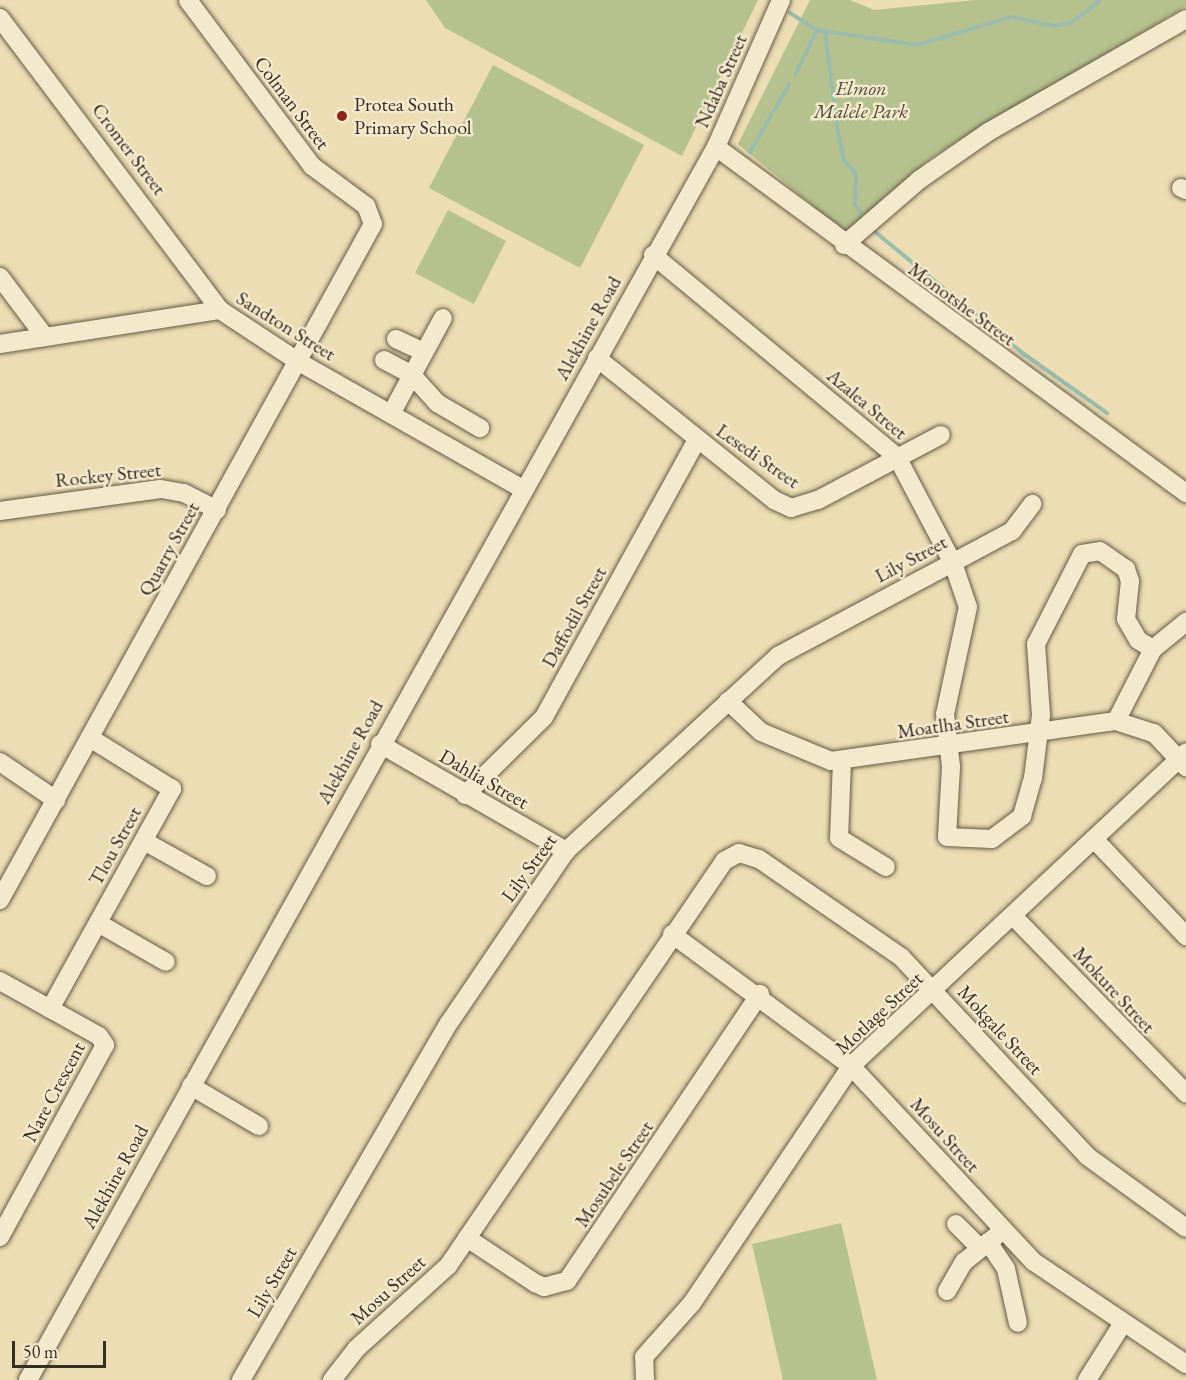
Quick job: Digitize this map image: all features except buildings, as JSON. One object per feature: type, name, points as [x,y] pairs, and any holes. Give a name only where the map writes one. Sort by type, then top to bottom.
[{"type":"street","name":"Colman Street","points":[[188,0],[312,166],[373,217]]},
{"type":"street","name":"Ndaba Street","points":[[716,147],[781,0]]},
{"type":"street","name":"Cromer Street","points":[[0,18],[220,310]]},
{"type":"street","points":[[844,245],[918,180],[988,132],[1186,19]]},
{"type":"street","name":"Monotshe Street","points":[[716,147],[844,245],[1186,493]]},
{"type":"street","name":"Alekhine Road","points":[[28,1380],[380,744],[653,255],[716,147]]},
{"type":"street","name":"Quarry Street","points":[[0,900],[299,362],[373,217]]},
{"type":"street","name":"Azalea Street","points":[[653,255],[897,457],[952,563],[968,607],[947,694],[949,747],[945,831],[955,841],[981,842],[1015,826],[1022,816],[1038,734],[1036,644],[1082,554],[1100,551],[1126,569],[1130,581],[1126,619],[1138,640],[1153,649]]},
{"type":"street","points":[[0,277],[45,337]]},
{"type":"street","name":"Sandton Street","points":[[0,344],[220,310],[299,362],[523,489]]},
{"type":"street","points":[[390,414],[443,318]]},
{"type":"street","points":[[396,339],[424,352]]},
{"type":"street","name":"Lesedi Street","points":[[597,358],[697,440],[791,508],[818,500],[941,435]]},
{"type":"street","points":[[384,360],[412,375],[436,403],[480,428]]},
{"type":"street","name":"Daffodil Street","points":[[465,795],[544,717],[697,440]]},
{"type":"street","name":"Rockey Street","points":[[0,511],[160,489],[184,493],[216,510]]},
{"type":"street","name":"Lily Street","points":[[241,1380],[449,1023],[566,851],[778,656],[1012,531],[1032,504]]},
{"type":"street","points":[[1116,721],[1153,649],[1186,622]]},
{"type":"street","name":"Moatlha Street","points":[[728,701],[786,746],[842,761],[1116,721],[1154,733],[1184,759]]},
{"type":"street","name":"Tlou Street","points":[[50,1009],[144,841],[171,787],[90,738]]},
{"type":"street","name":"Dahlia Street","points":[[380,744],[465,795],[566,851]]},
{"type":"street","name":"Motlage Street","points":[[645,1380],[644,1357],[692,1303],[851,1066],[934,992],[1094,839],[1184,759]]},
{"type":"street","points":[[842,761],[839,838],[886,867]]},
{"type":"street","points":[[0,762],[56,800]]},
{"type":"street","points":[[1094,839],[1186,936]]},
{"type":"street","points":[[144,841],[207,876]]},
{"type":"street","name":"Mosu Street","points":[[332,1380],[356,1348],[433,1283],[467,1238],[672,934],[724,861],[744,853]]},
{"type":"street","name":"Mokgale Street","points":[[744,853],[876,937],[934,992],[1087,1156],[1185,1225]]},
{"type":"street","name":"Mokure Street","points":[[1012,916],[1186,1093]]},
{"type":"street","points":[[98,923],[166,962]]},
{"type":"street","name":"Mosu Street","points":[[672,934],[760,994],[851,1066],[990,1240],[1186,1364]]},
{"type":"street","name":"Nare Crescent","points":[[0,981],[99,1036],[104,1048],[0,1237]]},
{"type":"street","name":"Mosubele Street","points":[[467,1238],[544,1287],[567,1281],[760,994]]},
{"type":"street","points":[[191,1086],[259,1126]]},
{"type":"street","points":[[956,1224],[990,1240],[1006,1269],[1018,1323]]},
{"type":"street","points":[[947,1291],[959,1268],[990,1240]]},
{"type":"street","points":[[1087,1380],[1123,1323]]},
{"type":"green space","points":[[426,0],[758,0],[682,156],[445,28]]},
{"type":"green space","name":"Elmon Malele Park","points":[[810,0],[850,0],[874,10],[976,0],[1186,0],[1186,6],[933,156],[845,232],[738,144]]},
{"type":"green space","points":[[493,65],[644,145],[580,268],[429,188]]},
{"type":"green space","points":[[448,210],[506,241],[474,304],[415,273]]},
{"type":"green space","points":[[841,1223],[877,1380],[783,1380],[752,1244]]},
{"type":"waterway","points":[[790,13],[817,30],[917,45],[1011,17],[1054,26],[1071,23],[1100,0]]},
{"type":"waterway","points":[[795,75],[817,30]]},
{"type":"waterway","points":[[825,32],[839,138],[844,160],[856,175],[855,204],[861,213]]},
{"type":"waterway","points":[[750,152],[789,85]]},
{"type":"waterway","points":[[874,231],[1024,354],[1107,413]]},
{"type":"place","name":"Protea South Primary School","points":[[342,116]]}]
